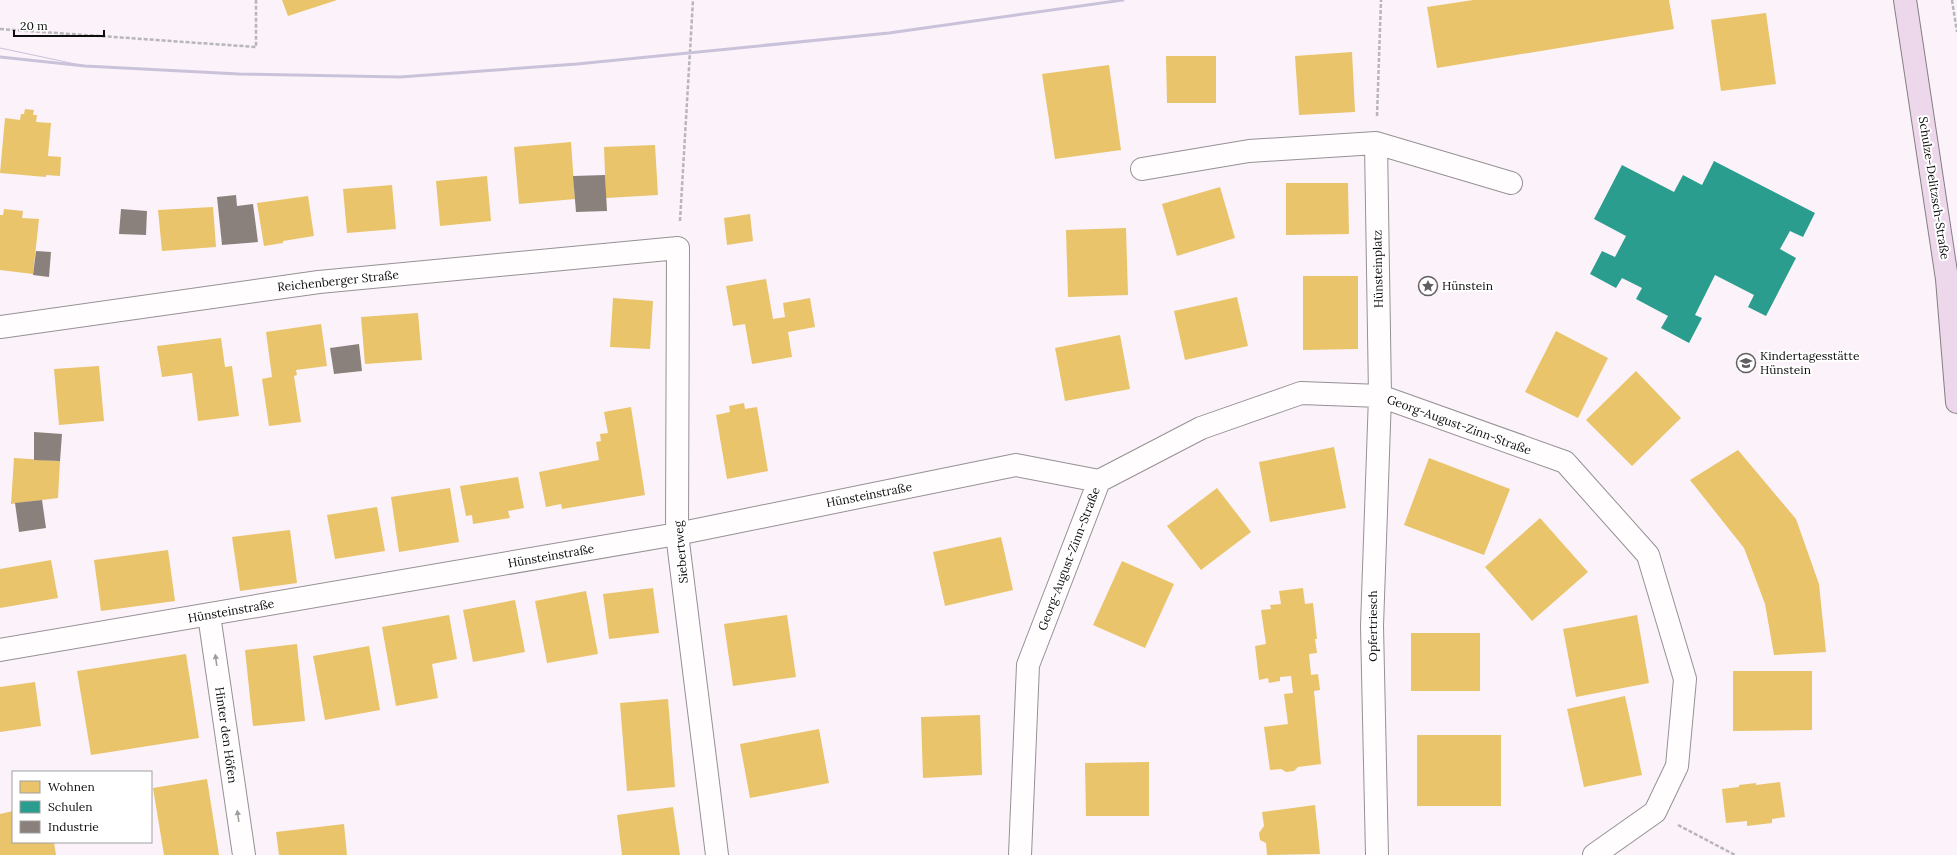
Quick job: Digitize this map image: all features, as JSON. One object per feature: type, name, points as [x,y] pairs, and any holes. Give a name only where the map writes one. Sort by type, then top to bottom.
[{"type":"main road","name":"Schulze-Delitzsch-Straße","points":[[1906,0],[1947,279],[1957,402]]},
{"type":"street","points":[[1142,168],[1249,151],[1376,142],[1511,183]]},
{"type":"street","name":"Hünsteinplatz","points":[[1376,142],[1380,396]]},
{"type":"street","name":"Reichenberger Straße","points":[[0,327],[319,282],[678,248]]},
{"type":"street","name":"Siebertweg","points":[[678,248],[677,534],[718,855]]},
{"type":"street","name":"Georg-August-Zinn-Straße","points":[[1020,855],[1028,665],[1099,481],[1201,428],[1301,393],[1380,396],[1565,462],[1648,555],[1685,679],[1677,766],[1655,812],[1594,855]]},
{"type":"street","name":"Opfertriesch","points":[[1377,855],[1372,626],[1380,396]]},
{"type":"street","name":"Hünsteinstraße","points":[[0,650],[677,534],[1016,465],[1099,481]]},
{"type":"street","name":"Hinter den Höfen","points":[[209,615],[244,855]]},
{"type":"path","points":[[0,29],[256,47],[256,0]]},
{"type":"path","points":[[678,248],[693,0]]},
{"type":"path","points":[[1376,142],[1381,0]]},
{"type":"path","points":[[1952,0],[1957,32]]},
{"type":"path","points":[[1655,812],[1735,855]]},
{"type":"building: Wohnen","points":[[282,0],[337,0],[288,16]]},
{"type":"building: Wohnen","points":[[1473,0],[1669,0],[1674,29],[1437,68],[1427,7]]},
{"type":"building: Wohnen","points":[[1766,13],[1776,84],[1721,91],[1711,20]]},
{"type":"building: Wohnen","points":[[1352,52],[1355,112],[1299,115],[1295,56]]},
{"type":"building: Wohnen","points":[[1166,56],[1216,56],[1216,103],[1167,103]]},
{"type":"building: Wohnen","points":[[1109,65],[1121,150],[1055,159],[1042,74]]},
{"type":"building: Wohnen","points":[[25,109],[34,110],[33,115],[37,115],[36,122],[51,123],[48,156],[61,157],[60,176],[46,175],[46,177],[0,173],[5,118],[20,120],[21,114],[24,114]]},
{"type":"building: Wohnen","points":[[571,142],[575,199],[519,204],[514,147]]},
{"type":"building: Wohnen","points":[[655,145],[658,195],[606,198],[604,147]]},
{"type":"building: Wohnen","points":[[487,176],[491,221],[440,226],[436,181]]},
{"type":"building: Wohnen","points":[[1286,183],[1348,183],[1349,234],[1286,235]]},
{"type":"building: Wohnen","points":[[392,185],[396,229],[347,233],[343,189]]},
{"type":"building: Wohnen","points":[[1220,187],[1235,238],[1177,256],[1162,204]]},
{"type":"building: Wohnen","points":[[308,196],[314,236],[264,246],[257,203]]},
{"type":"building: Wohnen","points":[[213,207],[216,247],[162,251],[158,210]]},
{"type":"building: Wohnen","points":[[4,209],[23,211],[22,218],[39,219],[33,274],[0,270],[0,215],[3,215]]},
{"type":"building: Wohnen","points":[[750,214],[753,241],[727,245],[724,218]]},
{"type":"building: Wohnen","points":[[1126,228],[1128,295],[1068,297],[1066,230]]},
{"type":"building: Wohnen","points":[[1303,276],[1358,276],[1358,349],[1303,350]]},
{"type":"building: Wohnen","points":[[766,279],[773,319],[785,317],[783,303],[810,298],[815,327],[788,332],[792,357],[752,364],[745,324],[733,326],[726,286]]},
{"type":"building: Wohnen","points":[[1237,297],[1248,346],[1185,360],[1174,311]]},
{"type":"building: Wohnen","points":[[613,298],[653,301],[650,349],[610,347]]},
{"type":"building: Wohnen","points":[[418,313],[422,360],[365,364],[361,317]]},
{"type":"building: Wohnen","points":[[321,324],[327,366],[296,370],[297,375],[294,376],[301,422],[269,426],[262,379],[272,377],[266,332]]},
{"type":"building: Wohnen","points":[[1556,331],[1608,358],[1578,418],[1525,392]]},
{"type":"building: Wohnen","points":[[1120,335],[1130,389],[1065,401],[1055,348]]},
{"type":"building: Wohnen","points":[[221,338],[225,367],[232,366],[239,416],[198,421],[192,373],[162,377],[157,346]]},
{"type":"building: Wohnen","points":[[99,366],[104,421],[59,425],[54,369]]},
{"type":"building: Wohnen","points":[[1636,371],[1681,418],[1632,466],[1586,420]]},
{"type":"building: Wohnen","points":[[744,403],[745,409],[757,407],[768,471],[727,479],[716,415],[730,412],[729,406]]},
{"type":"building: Wohnen","points":[[631,407],[645,495],[562,509],[561,504],[546,507],[539,472],[599,460],[596,442],[601,441],[600,434],[608,433],[604,412]]},
{"type":"building: Wohnen","points":[[1334,447],[1346,508],[1270,522],[1259,462]]},
{"type":"building: Wohnen","points":[[1738,450],[1796,519],[1819,584],[1826,652],[1774,655],[1765,604],[1744,548],[1690,480]]},
{"type":"building: Wohnen","points":[[14,458],[60,461],[58,498],[11,504]]},
{"type":"building: Wohnen","points":[[1429,458],[1510,489],[1484,555],[1404,525]]},
{"type":"building: Wohnen","points":[[518,477],[524,508],[508,511],[510,518],[473,524],[472,515],[466,516],[460,486]]},
{"type":"building: Wohnen","points":[[450,488],[459,542],[399,552],[391,497]]},
{"type":"building: Wohnen","points":[[1217,488],[1251,532],[1201,570],[1167,526]]},
{"type":"building: Wohnen","points":[[377,507],[385,551],[335,559],[327,515]]},
{"type":"building: Wohnen","points":[[1540,518],[1588,572],[1532,621],[1485,567]]},
{"type":"building: Wohnen","points":[[290,530],[297,583],[240,591],[232,537]]},
{"type":"building: Wohnen","points":[[1001,537],[1013,590],[945,606],[933,552]]},
{"type":"building: Wohnen","points":[[168,550],[175,601],[101,611],[94,560]]},
{"type":"building: Wohnen","points":[[51,560],[58,598],[0,608],[0,569]]},
{"type":"building: Wohnen","points":[[1122,561],[1174,584],[1145,648],[1093,625]]},
{"type":"building: Wohnen","points":[[653,588],[659,633],[609,639],[603,594]]},
{"type":"building: Wohnen","points":[[1303,588],[1305,604],[1313,603],[1317,639],[1315,639],[1317,653],[1309,654],[1311,675],[1318,674],[1320,690],[1314,691],[1321,764],[1298,767],[1294,771],[1286,772],[1281,769],[1270,770],[1264,727],[1288,724],[1284,694],[1293,693],[1291,676],[1280,677],[1280,681],[1269,683],[1268,678],[1259,680],[1255,646],[1266,644],[1261,610],[1271,609],[1270,605],[1281,604],[1279,591]]},
{"type":"building: Wohnen","points":[[586,591],[598,654],[547,663],[535,601]]},
{"type":"building: Wohnen","points":[[515,600],[525,652],[473,662],[463,610]]},
{"type":"building: Wohnen","points":[[449,615],[457,659],[432,664],[438,698],[396,706],[382,627]]},
{"type":"building: Wohnen","points":[[787,615],[796,677],[733,686],[724,624]]},
{"type":"building: Wohnen","points":[[1637,615],[1649,683],[1576,697],[1563,629]]},
{"type":"building: Wohnen","points":[[1411,633],[1480,633],[1480,691],[1411,691]]},
{"type":"building: Wohnen","points":[[297,644],[305,721],[253,726],[245,650]]},
{"type":"building: Wohnen","points":[[369,646],[380,710],[325,720],[313,656]]},
{"type":"building: Wohnen","points":[[186,654],[199,738],[91,755],[77,671]]},
{"type":"building: Wohnen","points":[[1733,671],[1812,671],[1812,730],[1733,731]]},
{"type":"building: Wohnen","points":[[35,682],[41,726],[0,732],[0,687]]},
{"type":"building: Wohnen","points":[[1625,696],[1642,775],[1584,787],[1567,709]]},
{"type":"building: Wohnen","points":[[668,699],[675,787],[627,791],[620,703]]},
{"type":"building: Wohnen","points":[[980,715],[982,775],[923,778],[921,717]]},
{"type":"building: Wohnen","points":[[819,729],[829,783],[750,798],[740,744]]},
{"type":"building: Wohnen","points":[[1417,735],[1501,735],[1501,806],[1417,806]]},
{"type":"building: Wohnen","points":[[1149,762],[1149,816],[1086,816],[1085,763]]},
{"type":"building: Wohnen","points":[[207,779],[219,855],[164,855],[153,788]]},
{"type":"building: Wohnen","points":[[1780,782],[1785,817],[1772,819],[1772,823],[1747,826],[1747,821],[1726,823],[1722,789],[1739,787],[1739,785],[1756,783],[1756,785]]},
{"type":"building: Wohnen","points":[[1315,805],[1320,854],[1267,855],[1266,843],[1260,840],[1259,833],[1264,826],[1262,812]]},
{"type":"building: Wohnen","points":[[673,807],[680,855],[622,855],[617,815]]},
{"type":"building: Wohnen","points":[[12,811],[12,843],[54,843],[56,855],[0,855],[0,814]]},
{"type":"building: Wohnen","points":[[344,824],[347,855],[279,855],[276,832]]},
{"type":"building: Schulen","points":[[1714,161],[1815,213],[1803,237],[1790,231],[1780,249],[1796,258],[1766,316],[1748,307],[1754,295],[1715,275],[1695,315],[1702,318],[1689,343],[1661,328],[1668,316],[1636,299],[1642,288],[1622,278],[1616,288],[1590,274],[1602,251],[1615,257],[1626,236],[1594,219],[1622,165],[1674,192],[1683,175],[1702,185]]},
{"type":"building: Industrie","points":[[605,175],[607,211],[576,212],[573,176]]},
{"type":"building: Industrie","points":[[236,195],[237,206],[253,204],[258,242],[222,245],[217,197]]},
{"type":"building: Industrie","points":[[121,209],[147,211],[146,235],[119,234]]},
{"type":"building: Industrie","points":[[36,251],[51,252],[49,277],[33,275]]},
{"type":"building: Industrie","points":[[359,344],[362,371],[334,374],[330,348]]},
{"type":"building: Industrie","points":[[34,432],[62,434],[60,461],[34,460]]},
{"type":"building: Industrie","points":[[42,500],[46,528],[19,532],[15,503]]},
{"type":"tram line","points":[[0,48],[85,66]]},
{"type":"railway","points":[[0,57],[85,66],[239,74],[400,77],[577,64],[889,33],[1123,0]]},
{"type":"place","name":"Hünstein","points":[[1428,286]]},
{"type":"place","name":"Kindertagesstätte Hünstein","points":[[1746,363]]}]
